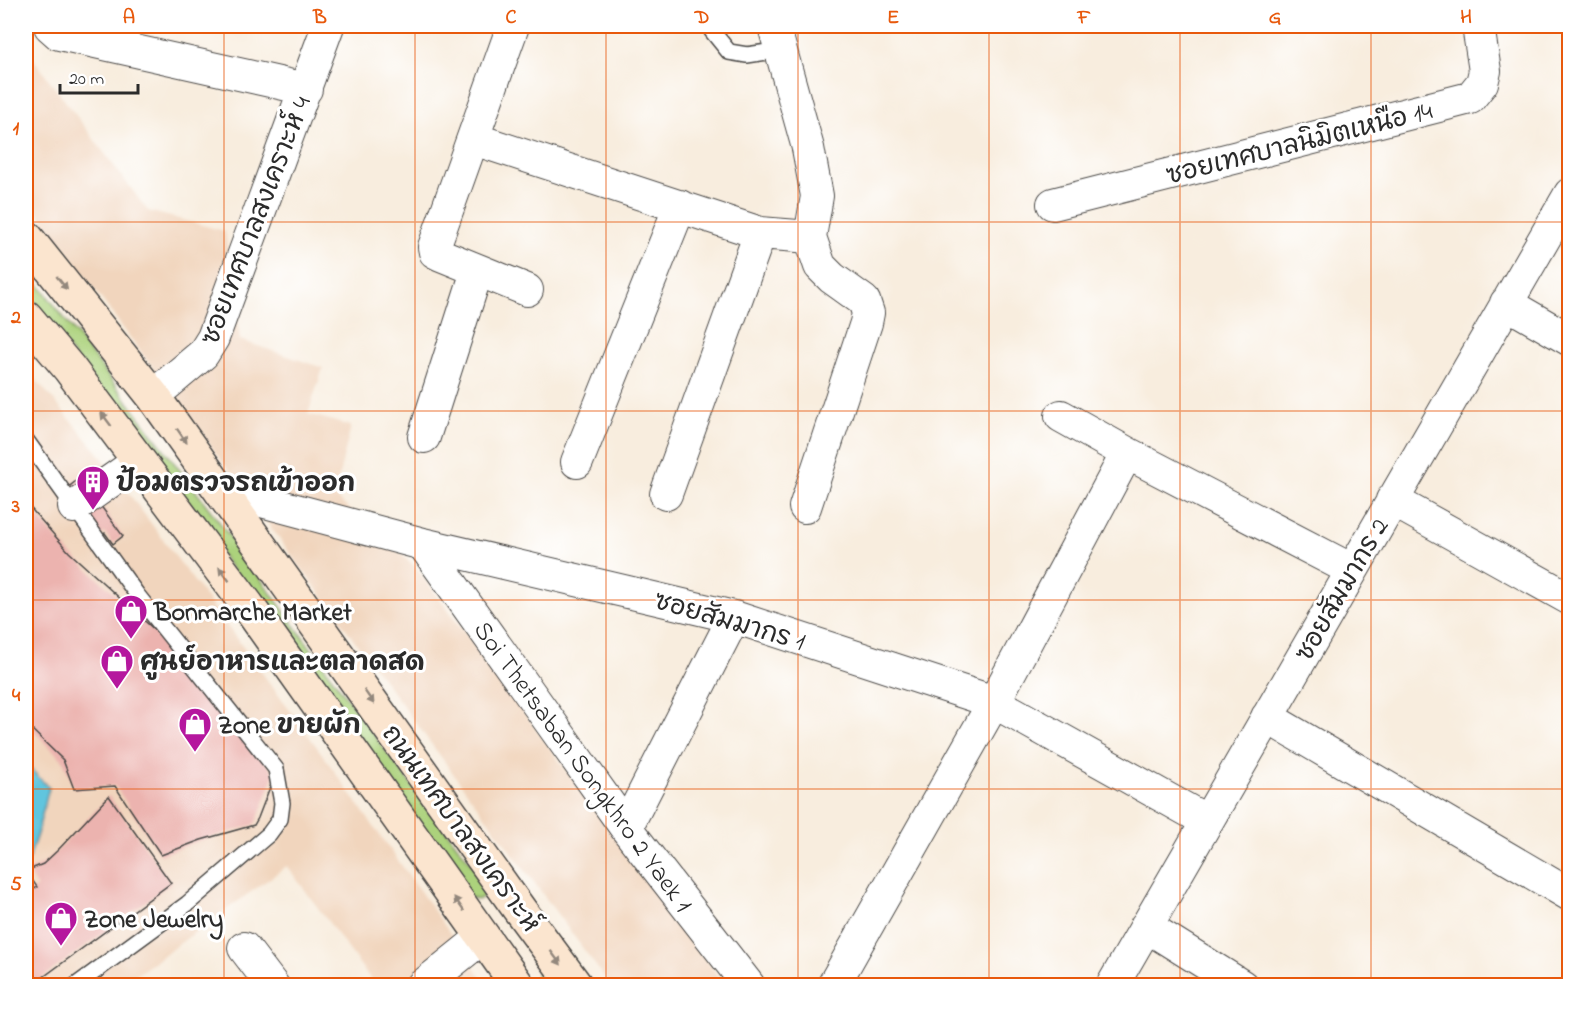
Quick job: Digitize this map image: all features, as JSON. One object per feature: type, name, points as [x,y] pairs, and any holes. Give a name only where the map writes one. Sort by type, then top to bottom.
[{"type":"street","points":[[50,26],[59,34],[306,89]]},
{"type":"street","name":"ซอยเทศบาลสงเคราะห์ 4","points":[[153,396],[203,354],[213,338],[328,26]]},
{"type":"street","points":[[513,26],[434,248],[435,252],[441,255],[527,290]]},
{"type":"street","name":"ซอยเทศบาลนิมิตเหนือ 14","points":[[1053,204],[1470,98],[1482,83],[1485,71],[1478,26]]},
{"type":"street","points":[[782,33],[817,196],[810,237],[820,266],[832,278],[864,301],[868,313],[805,507]]},
{"type":"street","points":[[474,139],[760,232],[810,237]]},
{"type":"street","name":"ซอยสัมมากร 2","points":[[1112,986],[1569,194]]},
{"type":"street","points":[[577,462],[680,206]]},
{"type":"street","points":[[666,494],[760,232]]},
{"type":"street","name":"ถนนเทศบาลสงเคราะห์","points":[[26,237],[153,396],[576,986]]},
{"type":"street","points":[[424,437],[477,271]]},
{"type":"street","points":[[1506,303],[1569,340]]},
{"type":"street","name":"ถนนเทศบาลสงเคราะห์","points":[[26,317],[69,368],[248,606],[518,986]]},
{"type":"street","points":[[1061,416],[1127,453],[1352,570]]},
{"type":"street","points":[[833,986],[994,702],[1127,453]]},
{"type":"street","points":[[74,507],[139,461]]},
{"type":"street","name":"ซอยสัมมากร 1","points":[[225,497],[258,500],[423,544],[734,617],[994,702],[1207,821]]},
{"type":"street","points":[[1392,500],[1569,599]]},
{"type":"street","name":"Soi Thetsaban Songkhro 2 Yaek 1","points":[[423,544],[626,828],[749,986]]},
{"type":"street","points":[[626,828],[734,617]]},
{"type":"street","points":[[1267,717],[1569,895]]},
{"type":"street","points":[[422,986],[519,909]]},
{"type":"street","points":[[1146,926],[1242,986]]},
{"type":"street","points":[[244,948],[273,986]]},
{"type":"lane","points":[[711,26],[712,31],[729,52],[747,55],[782,33]]},
{"type":"lane","points":[[26,440],[138,596],[276,769],[282,803],[280,819],[269,834],[187,904],[75,986]]},
{"type":"shaded area","points":[[26,49],[148,211],[225,231],[240,340],[323,368],[308,414],[351,426],[334,496],[416,567],[725,985],[610,985],[26,197]]},
{"type":"shaded area","name":"Bonmarche Market","points":[[26,368],[98,452],[317,747],[487,985],[375,985],[287,866],[122,985],[26,985]]},
{"type":"green space","points":[[26,268],[220,523],[382,746],[479,874],[487,886],[486,895],[478,900],[469,897],[124,420],[26,295]]},
{"type":"green space","points":[[539,970],[552,973],[560,985],[538,985],[536,978]]},
{"type":"water","points":[[26,764],[49,788],[26,868]]},
{"type":"building","name":"ป้อมตรวจรถเข้าออก","points":[[80,478],[123,536],[113,544],[105,533],[100,536],[66,489]]},
{"type":"building","name":"ศูนย์อาหารและตลาดสด","points":[[26,503],[69,552],[181,654],[275,774],[254,825],[201,840],[161,855],[115,786],[74,789],[63,760],[26,724]]},
{"type":"building","points":[[109,796],[171,883],[31,986],[26,986],[26,895],[37,887],[26,871],[43,864]]},
{"type":"place","name":"ป้อมตรวจรถเข้าออก","points":[[93,511]]},
{"type":"place","name":"Bonmarche Market","points":[[131,640]]},
{"type":"place","name":"ศูนย์อาหารและตลาดสด","points":[[117,690]]},
{"type":"place","name":"Zone ขายผัก","points":[[195,753]]},
{"type":"place","name":"Zone Jewelry","points":[[61,947]]}]
